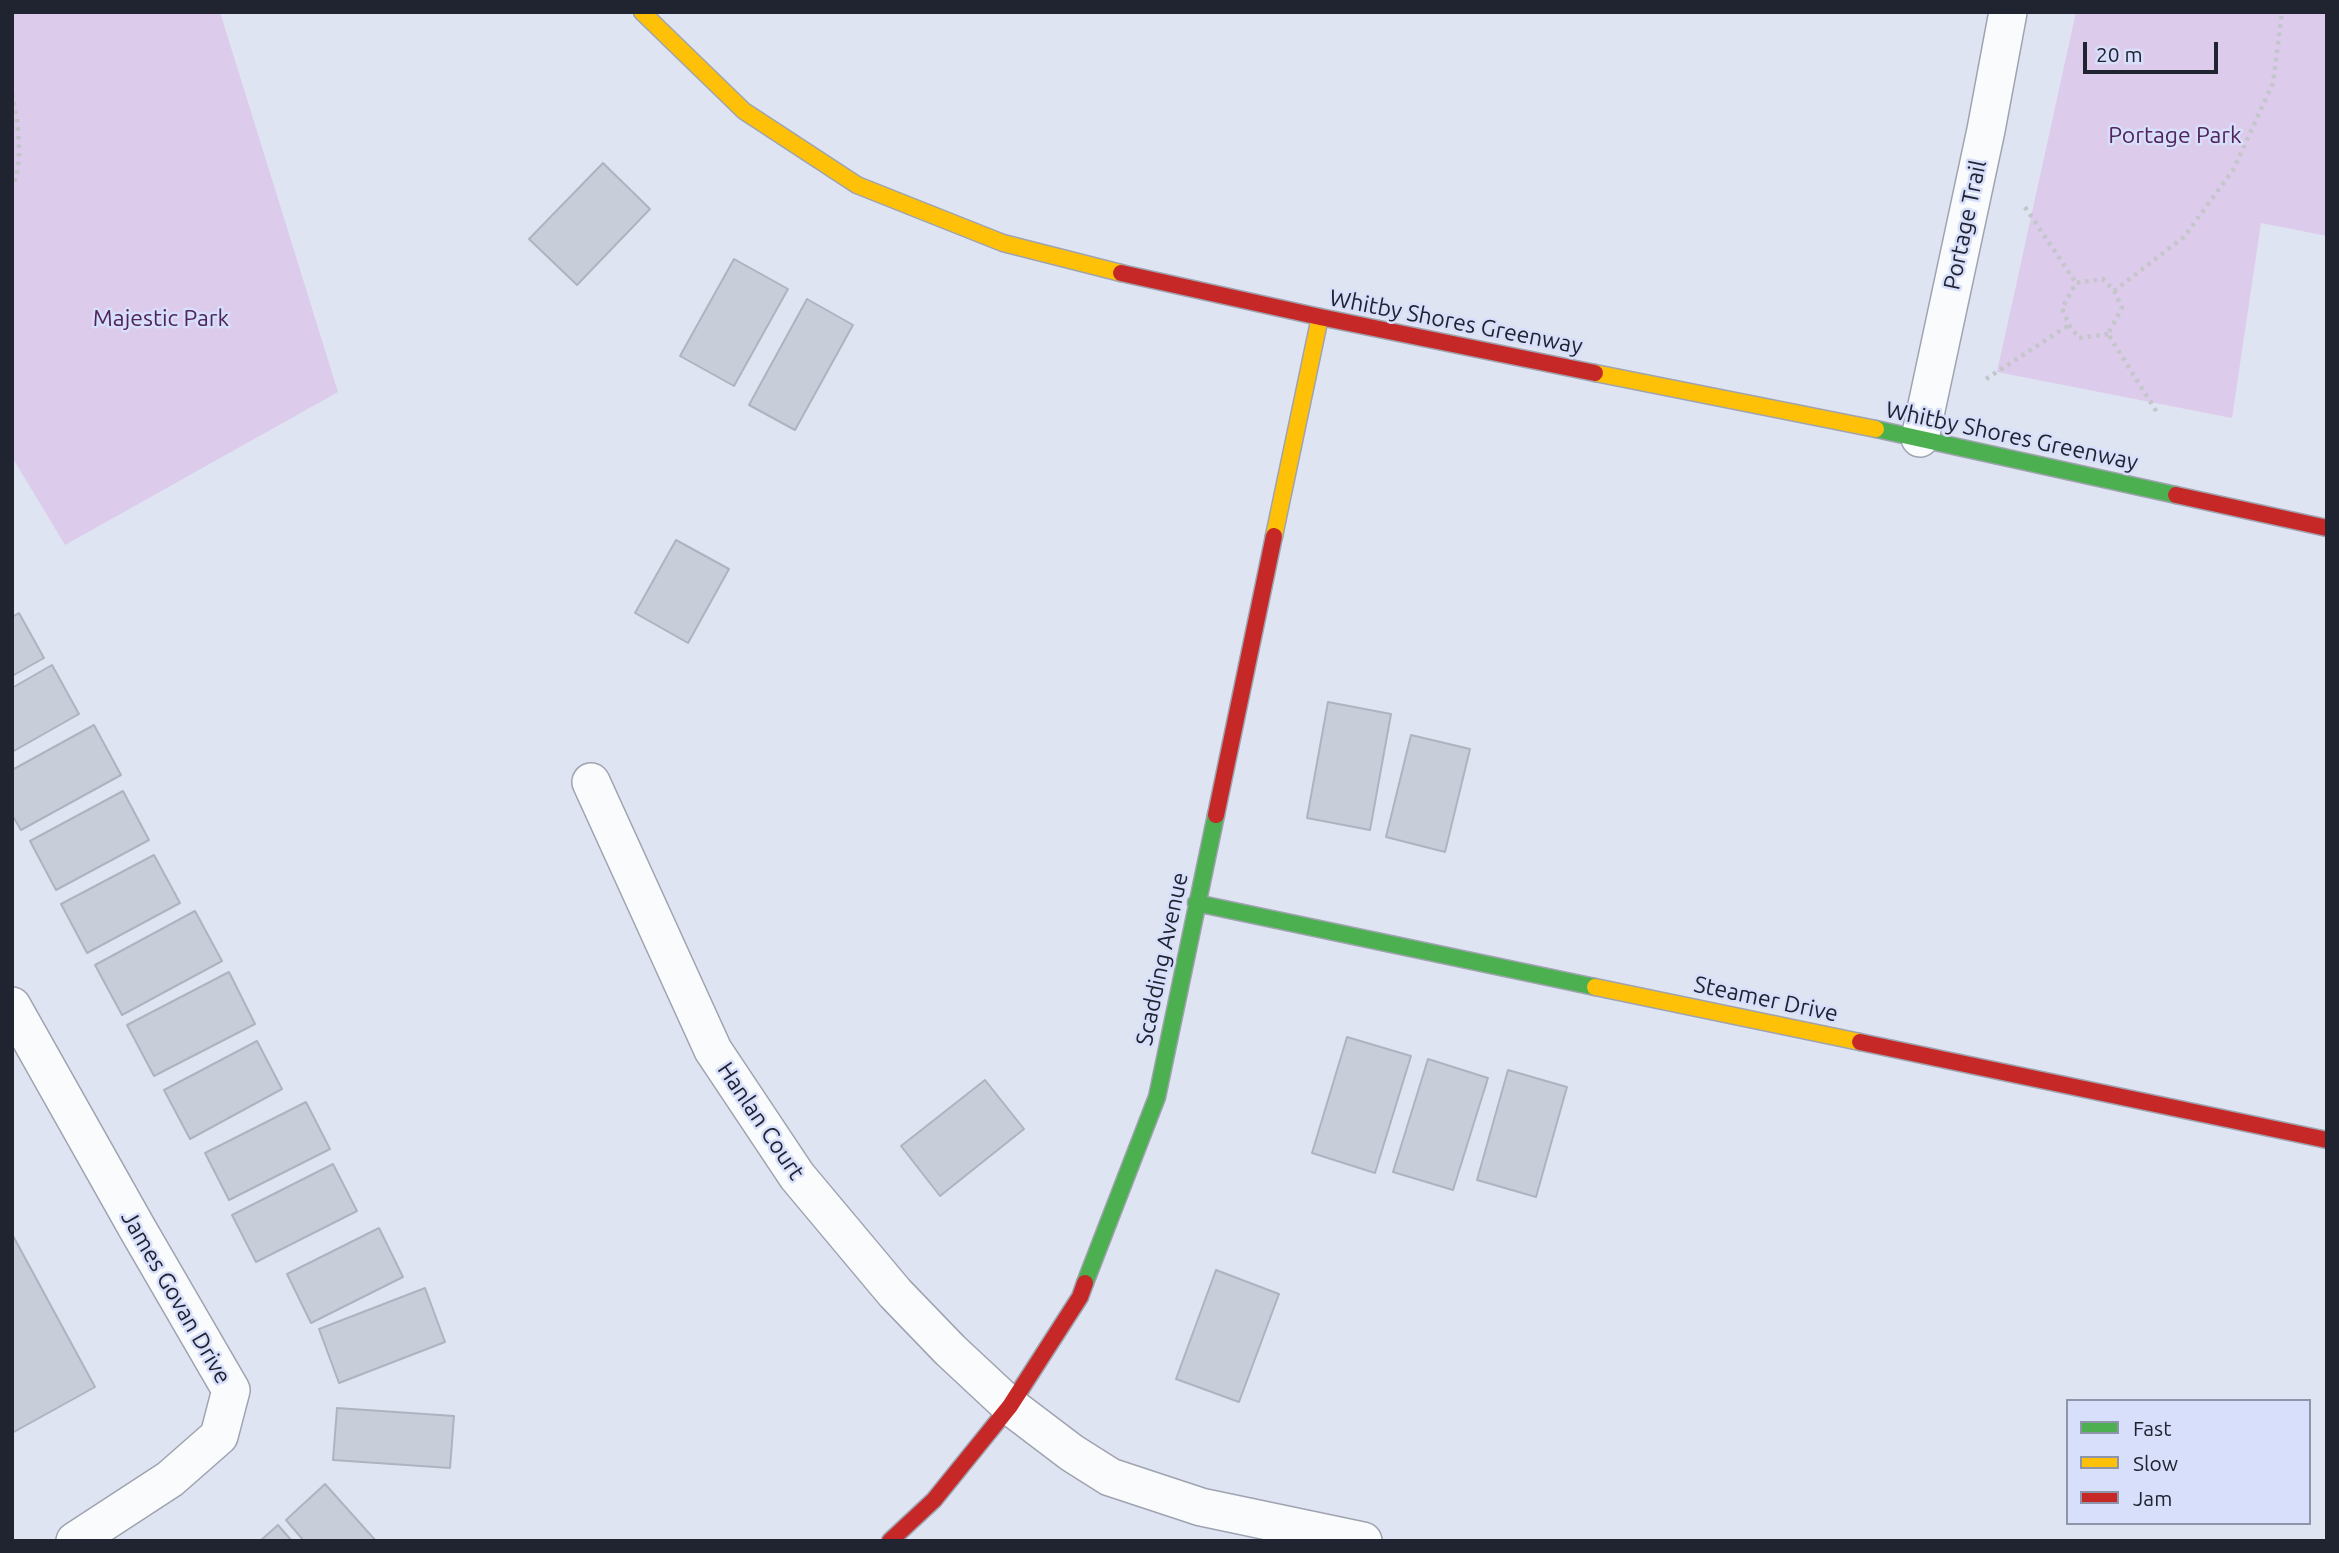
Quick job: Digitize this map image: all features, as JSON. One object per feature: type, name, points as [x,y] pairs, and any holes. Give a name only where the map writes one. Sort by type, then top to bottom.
[{"type":"street","name":"Whitby Shores Greenway","points":[[642,12],[744,111],[857,185],[1003,243],[1146,279],[1320,317],[1920,438],[2327,528]]},
{"type":"street","name":"Portage Trail","points":[[1920,438],[1986,130],[2008,12]]},
{"type":"street","name":"Scadding Avenue","points":[[890,1541],[934,1500],[1010,1406],[1080,1297],[1157,1097],[1320,317]]},
{"type":"street","name":"Hanlan Court","points":[[591,782],[713,1049],[797,1176],[895,1293],[950,1350],[1010,1406],[1110,1477],[1201,1507],[1363,1541]]},
{"type":"street","name":"Steamer Drive","points":[[1196,903],[2327,1140]]},
{"type":"street","name":"James Govan Drive","points":[[12,1006],[231,1390],[219,1436],[170,1479],[75,1541]]},
{"type":"path","points":[[2114,291],[2184,237],[2233,170],[2273,83],[2282,12]]},
{"type":"path","points":[[12,94],[16,113],[18,177],[12,187]]},
{"type":"path","points":[[2025,208],[2076,284]]},
{"type":"path","points":[[2103,279],[2114,291],[2122,308],[2108,334],[2080,338],[2069,324],[2062,308],[2076,284],[2103,279]]},
{"type":"path","points":[[1986,379],[2069,324]]},
{"type":"path","points":[[2108,334],[2158,414]]},
{"type":"green space","name":"Majestic Park","points":[[12,12],[220,12],[338,392],[65,545],[12,457]]},
{"type":"green space","name":"Portage Park","points":[[2076,12],[2327,12],[2327,236],[2261,223],[2232,418],[1997,372]]},
{"type":"building","points":[[603,163],[650,209],[577,285],[529,239]]},
{"type":"building","points":[[734,259],[788,289],[734,386],[680,356]]},
{"type":"building","points":[[807,299],[853,325],[795,430],[749,405]]},
{"type":"building","points":[[676,540],[729,569],[688,643],[635,613]]},
{"type":"building","points":[[19,613],[44,658],[12,676],[12,617]]},
{"type":"building","points":[[52,665],[79,714],[12,752],[12,688]]},
{"type":"building","points":[[1328,702],[1391,714],[1370,830],[1307,818]]},
{"type":"building","points":[[94,725],[121,775],[21,830],[12,815],[12,770]]},
{"type":"building","points":[[1411,735],[1470,749],[1445,852],[1386,837]]},
{"type":"building","points":[[123,791],[149,840],[56,890],[30,841]]},
{"type":"building","points":[[154,855],[180,903],[87,953],[61,904]]},
{"type":"building","points":[[195,911],[222,961],[122,1015],[95,965]]},
{"type":"building","points":[[229,972],[255,1024],[154,1076],[127,1025]]},
{"type":"building","points":[[1347,1037],[1411,1056],[1375,1173],[1312,1153]]},
{"type":"building","points":[[257,1041],[282,1089],[190,1139],[164,1090]]},
{"type":"building","points":[[1428,1059],[1488,1078],[1453,1190],[1393,1172]]},
{"type":"building","points":[[1508,1070],[1567,1087],[1536,1197],[1477,1180]]},
{"type":"building","points":[[985,1080],[1024,1129],[940,1196],[901,1146]]},
{"type":"building","points":[[306,1102],[330,1149],[229,1200],[205,1153]]},
{"type":"building","points":[[333,1164],[357,1211],[256,1262],[232,1215]]},
{"type":"building","points":[[379,1228],[403,1277],[311,1323],[287,1274]]},
{"type":"building","points":[[12,1234],[95,1387],[12,1433]]},
{"type":"building","points":[[1216,1270],[1279,1294],[1239,1402],[1176,1379]]},
{"type":"building","points":[[425,1288],[445,1342],[339,1383],[319,1329]]},
{"type":"building","points":[[337,1408],[454,1416],[450,1468],[333,1460]]},
{"type":"building","points":[[325,1484],[376,1541],[304,1541],[286,1520]]},
{"type":"building","points":[[278,1525],[292,1541],[260,1541]]},
{"type":"traffic: fast","points":[[1876,429],[2176,495]]},
{"type":"traffic: fast","points":[[1085,1283],[1157,1097],[1216,815]]},
{"type":"traffic: fast","points":[[1196,903],[1595,987]]},
{"type":"traffic: slow","points":[[642,12],[744,111],[857,185],[1003,243],[1121,273]]},
{"type":"traffic: slow","points":[[1274,536],[1320,317]]},
{"type":"traffic: slow","points":[[1595,373],[1876,429]]},
{"type":"traffic: slow","points":[[1595,987],[1860,1042]]},
{"type":"traffic: jam","points":[[1121,273],[1595,373]]},
{"type":"traffic: jam","points":[[2176,495],[2327,528]]},
{"type":"traffic: jam","points":[[1216,815],[1274,536]]},
{"type":"traffic: jam","points":[[1860,1042],[2327,1140]]},
{"type":"traffic: jam","points":[[890,1541],[934,1500],[1010,1406],[1080,1297],[1085,1283]]}]
